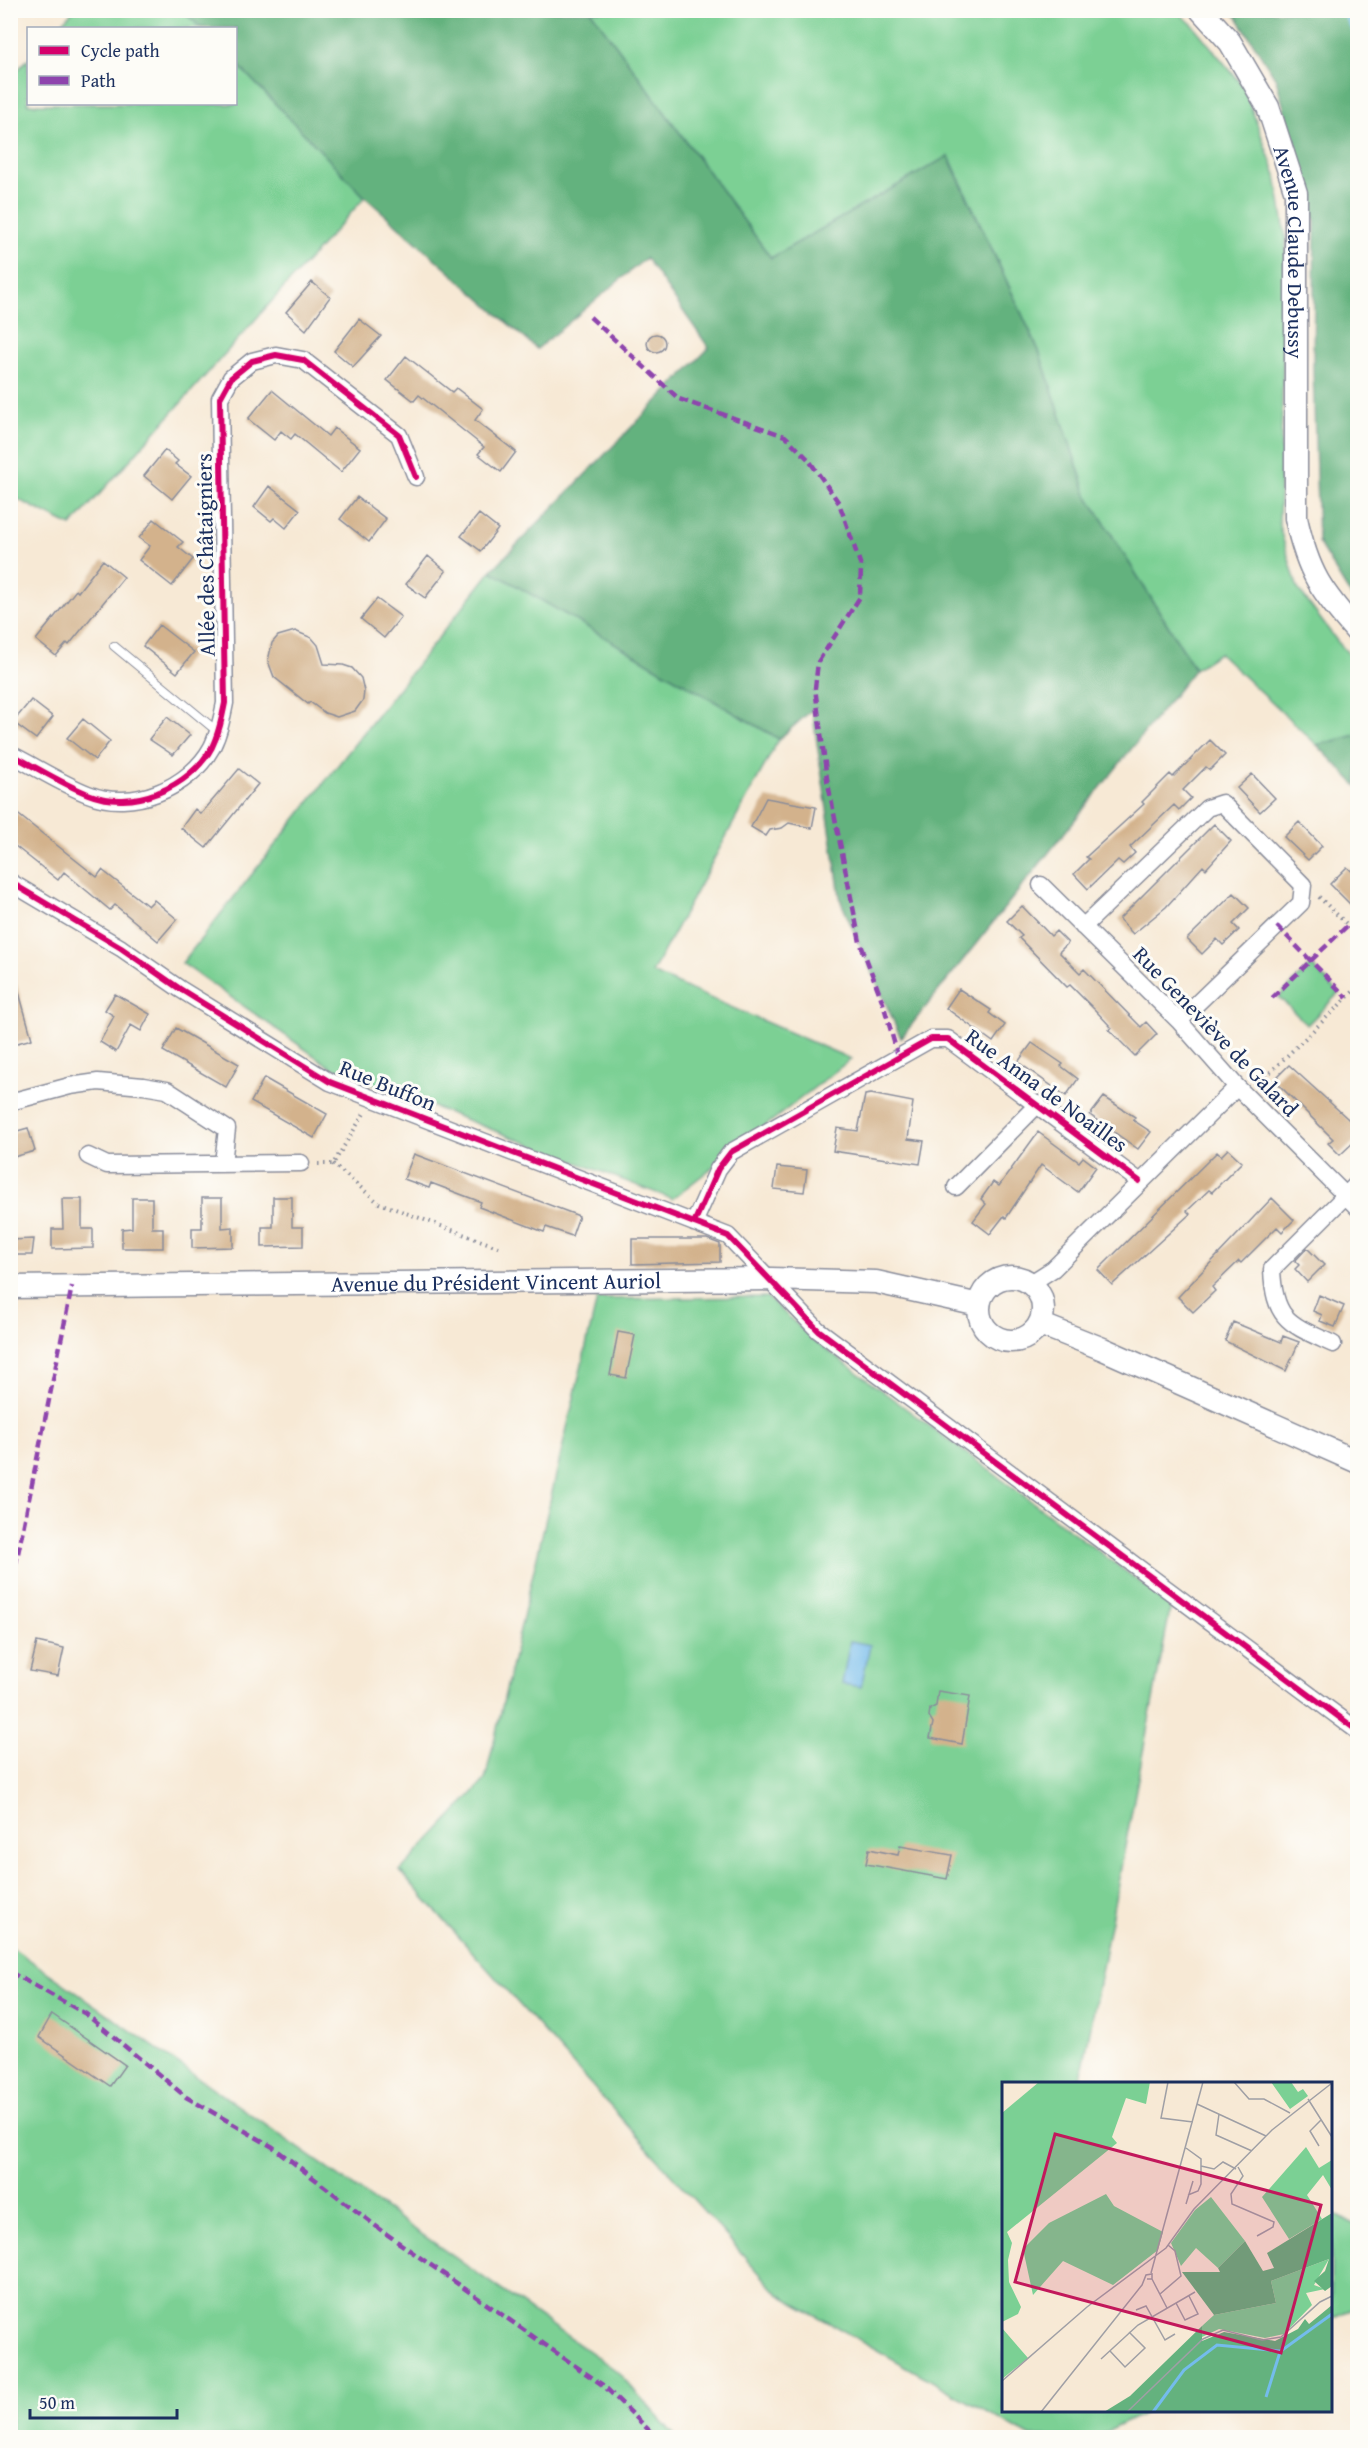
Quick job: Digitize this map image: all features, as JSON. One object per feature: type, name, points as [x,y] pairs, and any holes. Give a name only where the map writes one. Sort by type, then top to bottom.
[{"type":"main road","name":"Avenue Claude Debussy","points":[[1201,10],[1230,42],[1269,107],[1296,193],[1296,518],[1304,555],[1324,596],[1358,633]]},
{"type":"main road","points":[[1013,1276],[1031,1283],[1042,1298],[1043,1316],[1040,1324],[1028,1337],[1019,1341],[1001,1340],[987,1330],[982,1322],[979,1305],[987,1287],[995,1281],[1013,1276]]},
{"type":"main road","name":"Avenue du Président Vincent Auriol","points":[[10,1287],[771,1279],[876,1282],[979,1305]]},
{"type":"main road","points":[[1040,1324],[1103,1349],[1358,1462]]},
{"type":"street","name":"Allée des Châtaigniers","points":[[10,754],[90,795],[116,799],[146,798],[175,785],[198,767],[211,749],[219,732],[225,703],[220,398],[231,378],[252,361],[276,355],[303,360],[399,435],[416,477]]},
{"type":"street","points":[[1083,927],[1207,808],[1222,803],[1303,885],[1301,903],[1179,1021]]},
{"type":"street","name":"Rue Buffon","points":[[10,882],[121,948],[180,989],[330,1082],[728,1236],[771,1279],[781,1294],[818,1330],[1358,1731]]},
{"type":"street","name":"Rue Geneviève de Galard","points":[[1041,885],[1179,1021],[1242,1091],[1358,1208]]},
{"type":"street","name":"Rue Anna de Noailles","points":[[694,1223],[718,1169],[731,1152],[931,1039],[948,1040],[1038,1104],[1139,1181]]},
{"type":"street","points":[[10,1102],[70,1086],[98,1082],[167,1090],[227,1130],[223,1163]]},
{"type":"street","points":[[1031,1283],[1053,1269],[1139,1181],[1242,1091]]},
{"type":"street","points":[[956,1187],[1038,1104]]},
{"type":"street","points":[[88,1156],[107,1166],[223,1163],[301,1164]]},
{"type":"street","points":[[1333,1344],[1291,1325],[1273,1297],[1272,1269],[1358,1183]]},
{"type":"lane","points":[[114,646],[219,732]]},
{"type":"path","points":[[1303,885],[1315,893],[1358,935]]},
{"type":"path","points":[[1242,1091],[1358,987]]},
{"type":"path","points":[[333,1164],[373,1099]]},
{"type":"path","points":[[301,1164],[333,1164],[379,1203],[498,1247]]},
{"type":"green space","points":[[74,10],[182,11],[201,27],[58,27]]},
{"type":"green space","points":[[1175,10],[1192,24],[1243,86],[1276,175],[1286,239],[1279,526],[1298,589],[1337,641],[1357,663],[1357,735],[1317,745],[1219,653],[1195,669],[1087,495],[1039,351],[949,156],[771,258],[591,11]]},
{"type":"green space","points":[[182,11],[591,11],[771,258],[948,156],[1039,351],[1087,495],[1195,669],[901,1038],[841,902],[812,710],[779,739],[491,571],[709,348],[646,258],[537,349],[365,197],[237,64],[237,27],[201,27]]},
{"type":"green space","points":[[1229,11],[1357,11],[1357,606],[1318,542],[1313,368],[1315,220],[1276,79],[1237,17]]},
{"type":"green space","points":[[27,60],[27,105],[237,105],[237,64],[365,197],[71,526],[11,496],[10,78]]},
{"type":"green space","points":[[491,571],[779,739],[652,973],[851,1059],[672,1199],[332,1068],[182,963]]},
{"type":"green space","points":[[1358,735],[1357,786],[1317,745]]},
{"type":"green space","points":[[1311,965],[1339,993],[1307,1025],[1279,997]]},
{"type":"green space","points":[[767,1297],[815,1341],[1171,1605],[1080,2082],[1002,2082],[1002,2412],[1147,2412],[1095,2437],[1031,2437],[778,2294],[400,1871],[485,1780],[597,1299]]},
{"type":"green space","points":[[10,1946],[617,2371],[676,2437],[11,2437]]},
{"type":"green space","points":[[1332,2213],[1358,2226],[1357,2306],[1332,2318]]},
{"type":"water","points":[[850,1641],[870,1645],[861,1687],[842,1684]]},
{"type":"building","points":[[312,282],[330,297],[306,330],[286,312]]},
{"type":"building","points":[[359,319],[381,336],[353,367],[334,351]]},
{"type":"building","points":[[656,334],[662,337],[665,343],[662,349],[656,352],[650,349],[647,343],[650,337]]},
{"type":"building","points":[[406,356],[452,392],[456,388],[483,409],[475,420],[516,452],[501,472],[478,454],[484,447],[419,395],[414,401],[387,380]]},
{"type":"building","points":[[272,390],[328,436],[334,428],[360,448],[341,472],[295,434],[291,439],[281,431],[274,440],[248,419]]},
{"type":"building","points":[[165,450],[178,461],[175,464],[191,476],[172,499],[144,476]]},
{"type":"building","points":[[269,486],[300,510],[286,528],[274,518],[271,521],[254,507]]},
{"type":"building","points":[[357,497],[386,519],[369,542],[340,519]]},
{"type":"building","points":[[479,514],[498,529],[481,551],[461,536]]},
{"type":"building","points":[[154,519],[183,542],[178,547],[193,559],[172,586],[139,560],[150,546],[139,538]]},
{"type":"building","points":[[428,556],[446,571],[425,598],[406,584]]},
{"type":"building","points":[[103,560],[124,577],[69,645],[67,643],[56,656],[36,640]]},
{"type":"building","points":[[377,599],[401,617],[384,638],[361,619]]},
{"type":"building","points":[[159,625],[194,652],[177,673],[143,646]]},
{"type":"building","points":[[295,631],[312,638],[318,645],[324,664],[352,668],[361,678],[364,691],[363,700],[355,711],[337,717],[325,713],[310,702],[308,704],[274,677],[268,661],[272,643],[278,636]]},
{"type":"building","points":[[31,700],[53,717],[36,739],[13,722]]},
{"type":"building","points":[[167,717],[190,735],[173,755],[149,739]]},
{"type":"building","points":[[83,719],[110,741],[95,760],[67,738]]},
{"type":"building","points":[[1210,740],[1225,755],[1210,770],[1206,767],[1183,790],[1191,798],[1179,810],[1174,805],[1130,847],[1135,853],[1123,864],[1118,860],[1088,889],[1074,874],[1089,859],[1086,857],[1144,804],[1142,802],[1170,774],[1173,777]]},
{"type":"building","points":[[239,769],[258,784],[206,848],[181,828],[195,809],[201,814]]},
{"type":"building","points":[[1252,774],[1275,798],[1260,812],[1237,788]]},
{"type":"building","points":[[766,798],[816,807],[812,828],[789,823],[782,828],[770,830],[766,836],[751,827]]},
{"type":"building","points":[[10,808],[97,877],[102,870],[148,906],[154,900],[177,919],[158,941],[115,905],[110,910],[64,872],[58,880],[10,842]]},
{"type":"building","points":[[1299,822],[1322,846],[1308,860],[1284,837]]},
{"type":"building","points":[[1214,824],[1231,841],[1206,869],[1203,866],[1166,907],[1133,934],[1119,919]]},
{"type":"building","points":[[1347,867],[1358,877],[1358,912],[1330,884]]},
{"type":"building","points":[[1234,893],[1249,908],[1233,924],[1239,930],[1223,945],[1217,939],[1202,954],[1187,939]]},
{"type":"building","points":[[1022,906],[1051,936],[1056,931],[1068,943],[1059,952],[1080,973],[1084,969],[1141,1027],[1146,1022],[1157,1034],[1135,1056],[1109,1030],[1111,1027],[1097,1012],[1070,985],[1067,987],[1019,938],[1022,936],[1007,921]]},
{"type":"building","points":[[15,978],[32,1039],[10,1045],[10,979]]},
{"type":"building","points":[[959,989],[991,1010],[989,1013],[1005,1025],[993,1042],[946,1008]]},
{"type":"building","points":[[115,994],[150,1014],[141,1031],[131,1025],[116,1052],[100,1042],[114,1016],[105,1010]]},
{"type":"building","points":[[176,1028],[239,1064],[226,1087],[163,1051]]},
{"type":"building","points":[[1032,1043],[1063,1064],[1061,1066],[1078,1079],[1066,1096],[1018,1062]]},
{"type":"building","points":[[1289,1065],[1358,1128],[1358,1138],[1340,1155],[1328,1143],[1333,1139],[1274,1080]]},
{"type":"building","points":[[264,1078],[327,1114],[314,1138],[251,1102]]},
{"type":"building","points":[[871,1094],[913,1102],[908,1139],[924,1141],[920,1164],[833,1151],[837,1128],[858,1131],[865,1095]]},
{"type":"building","points":[[1104,1097],[1135,1117],[1133,1120],[1151,1132],[1138,1149],[1090,1115]]},
{"type":"building","points":[[28,1128],[35,1151],[10,1158],[10,1133]]},
{"type":"building","points":[[1038,1132],[1079,1162],[1083,1157],[1096,1167],[1078,1192],[1041,1165],[1006,1218],[1004,1216],[990,1234],[973,1221],[986,1204],[981,1199],[993,1182],[999,1186]]},
{"type":"building","points":[[1228,1149],[1242,1162],[1212,1192],[1209,1190],[1187,1211],[1190,1214],[1112,1285],[1098,1270],[1217,1152],[1221,1156]]},
{"type":"building","points":[[414,1154],[579,1216],[572,1236],[546,1227],[544,1232],[479,1207],[481,1202],[431,1183],[429,1188],[404,1179]]},
{"type":"building","points":[[777,1167],[807,1170],[804,1192],[774,1189]]},
{"type":"building","points":[[273,1197],[292,1197],[292,1227],[303,1227],[303,1246],[262,1247],[262,1227],[273,1227]]},
{"type":"building","points":[[132,1198],[152,1198],[152,1228],[163,1228],[163,1248],[122,1248],[122,1229],[132,1228]]},
{"type":"building","points":[[202,1198],[222,1198],[222,1228],[233,1227],[233,1247],[192,1248],[192,1228],[202,1228]]},
{"type":"building","points":[[1272,1198],[1294,1220],[1282,1232],[1277,1227],[1241,1263],[1239,1261],[1212,1287],[1215,1291],[1193,1312],[1178,1297]]},
{"type":"building","points":[[62,1199],[82,1199],[82,1229],[93,1229],[93,1248],[52,1249],[52,1229],[63,1229]]},
{"type":"building","points":[[34,1239],[32,1255],[10,1255],[10,1240]]},
{"type":"building","points":[[632,1239],[707,1239],[720,1244],[720,1262],[632,1264]]},
{"type":"building","points":[[1307,1248],[1324,1265],[1307,1282],[1295,1269],[1299,1265],[1295,1261]]},
{"type":"building","points":[[1319,1295],[1344,1306],[1335,1327],[1320,1321],[1322,1315],[1313,1311]]},
{"type":"building","points":[[1233,1322],[1281,1342],[1283,1336],[1299,1342],[1286,1371],[1225,1341]]},
{"type":"building","points":[[618,1332],[635,1335],[626,1378],[610,1375]]},
{"type":"building","points":[[37,1642],[64,1648],[58,1676],[30,1671]]},
{"type":"building","points":[[938,1691],[970,1696],[962,1744],[930,1738],[933,1723],[929,1716],[930,1709],[936,1706]]},
{"type":"building","points":[[900,1846],[952,1855],[947,1879],[866,1864],[869,1849],[898,1855]]},
{"type":"building","points":[[52,2014],[125,2065],[110,2086],[39,2037]]},
{"type":"waterway","points":[[1344,10],[1358,37]]},
{"type":"waterway","points":[[1344,11],[1358,15]]},
{"type":"marked path","points":[[590,317],[679,399],[785,436],[808,459],[839,503],[861,566],[860,597],[818,662],[815,688],[827,779],[860,942],[883,1003],[898,1056]]},
{"type":"marked path","points":[[1272,998],[1348,925]]},
{"type":"marked path","points":[[1277,926],[1347,998]]},
{"type":"marked path","points":[[10,1593],[72,1286]]},
{"type":"marked path","points":[[10,1972],[86,2014],[186,2097],[273,2147],[385,2233],[604,2386],[657,2438]]},
{"type":"cycle path","points":[[10,754],[88,794],[105,799],[123,800],[141,798],[175,785],[202,762],[212,747],[225,703],[220,398],[231,378],[252,361],[276,355],[303,360],[399,435],[416,477]]},
{"type":"cycle path","points":[[10,882],[121,948],[180,989],[330,1082],[728,1236],[818,1330],[1358,1731]]},
{"type":"cycle path","points":[[694,1223],[718,1169],[731,1152],[931,1039],[948,1039],[1139,1181]]}]
